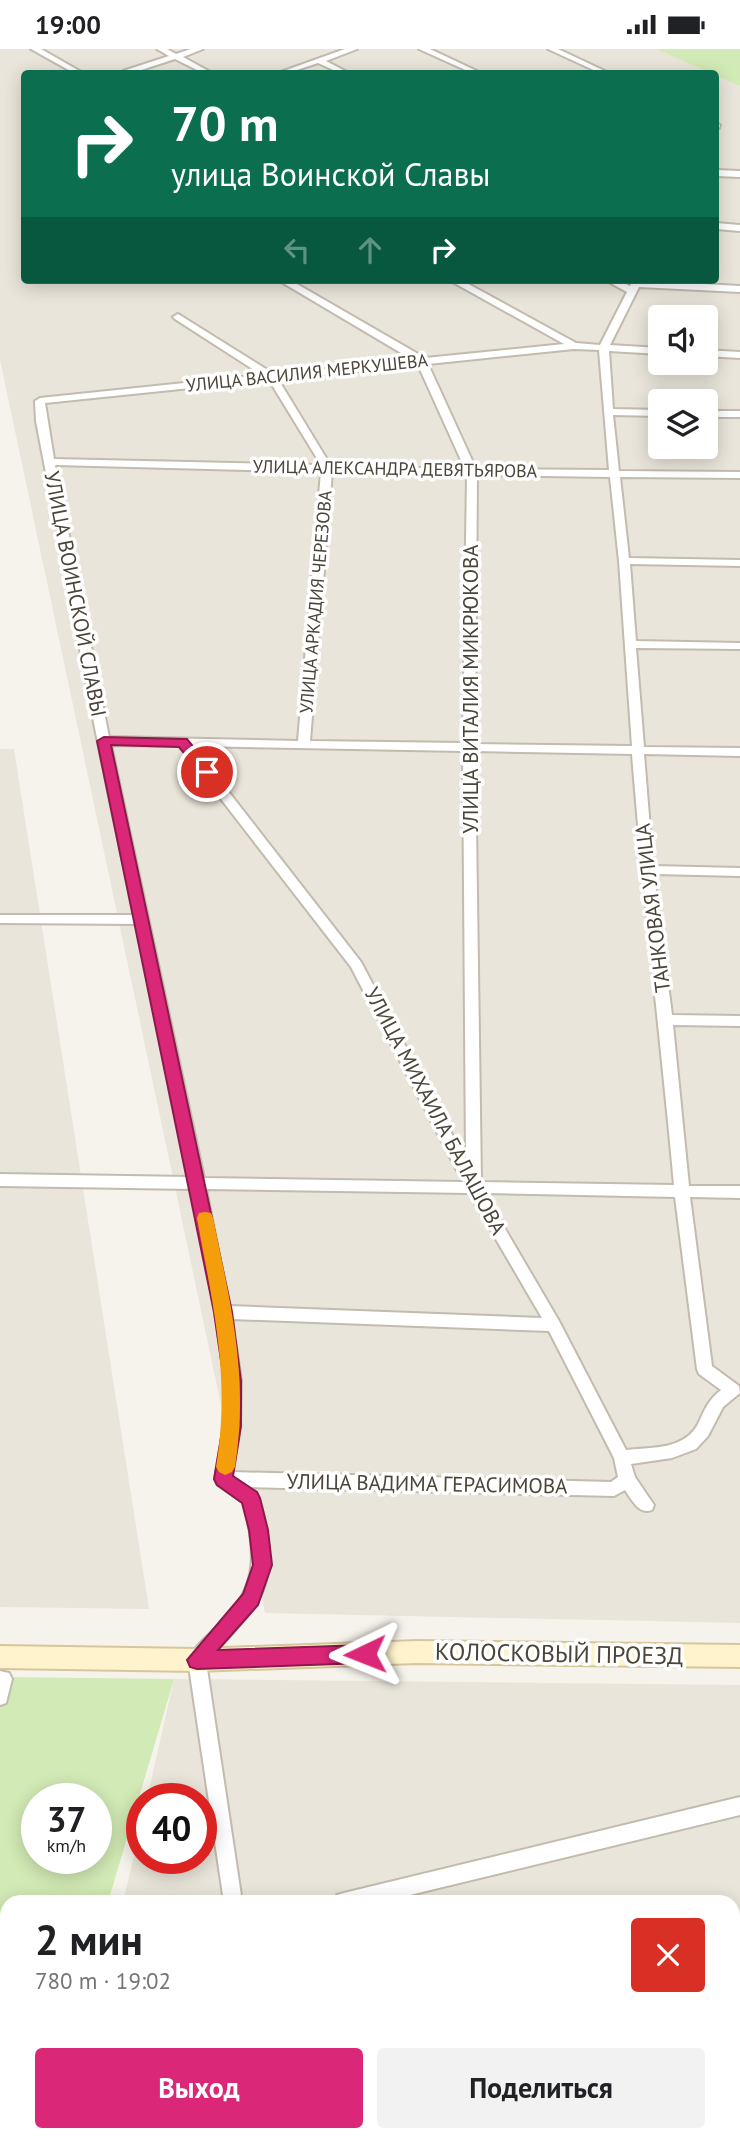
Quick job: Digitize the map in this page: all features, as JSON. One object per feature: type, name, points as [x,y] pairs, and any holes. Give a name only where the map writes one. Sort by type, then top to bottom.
[{"type":"street","points":[[161,49],[202,70]]},
{"type":"street","points":[[135,70],[199,49]]},
{"type":"street","points":[[292,70],[353,49]]},
{"type":"street","points":[[423,49],[470,70]]},
{"type":"street","points":[[552,49],[598,70]]},
{"type":"street","points":[[40,50],[74,70]]},
{"type":"street","points":[[320,61],[339,70]]},
{"type":"street","points":[[719,173],[740,174]]},
{"type":"street","points":[[719,226],[740,228]]},
{"type":"street","points":[[290,284],[421,360]]},
{"type":"street","name":"УЛИЦА ВАСИЛИЯ МЕРКУШЕВА","points":[[461,284],[574,346]]},
{"type":"street","points":[[604,347],[636,285],[740,289]]},
{"type":"street","name":"УЛИЦА АРКАДИЯ ЧЕРЕЗОВА","points":[[178,317],[272,377],[327,467],[304,744]]},
{"type":"street","name":"УЛИЦА ВАСИЛИЯ МЕРКУШЕВА","points":[[40,401],[574,346],[648,350]]},
{"type":"street","name":"ТАНКОВАЯ УЛИЦА","points":[[604,347],[631,644],[646,870],[666,1020],[682,1191],[705,1369],[736,1391]]},
{"type":"street","points":[[718,354],[740,355]]},
{"type":"street","name":"УЛИЦА ВИТАЛИЯ МИКРЮКОВА","points":[[421,360],[472,472],[469,748],[474,1189]]},
{"type":"street","name":"УЛИЦА ВОИНСКОЙ СЛАВЫ","points":[[40,401],[41,421],[104,741],[223,1312],[233,1381],[232,1426],[223,1479]]},
{"type":"street","points":[[608,412],[648,413]]},
{"type":"street","points":[[718,414],[740,414]]},
{"type":"street","name":"УЛИЦА АЛЕКСАНДРА ДЕВЯТЬЯРОВА","points":[[50,462],[740,475]]},
{"type":"street","points":[[624,561],[740,562]]},
{"type":"street","points":[[631,644],[740,646]]},
{"type":"street","points":[[104,741],[740,752]]},
{"type":"street","name":"УЛИЦА МИХАИЛА БАЛАШОВА","points":[[183,742],[356,965],[474,1189],[554,1325],[622,1458],[627,1480],[646,1505]]},
{"type":"street","points":[[646,870],[740,871]]},
{"type":"street","points":[[0,919],[142,920]]},
{"type":"street","points":[[666,1020],[740,1021]]},
{"type":"street","points":[[0,1180],[740,1192]]},
{"type":"street","points":[[223,1312],[554,1325]]},
{"type":"street","name":"ТАНКОВАЯ УЛИЦА","points":[[622,1458],[681,1449],[697,1438],[716,1400],[736,1391]]},
{"type":"street","points":[[223,1479],[251,1498],[259,1530],[262,1565],[251,1599],[197,1660],[232,1895]]},
{"type":"street","name":"УЛИЦА ВАДИМА ГЕРАСИМОВА","points":[[223,1479],[614,1489],[627,1480]]},
{"type":"street","name":"КОЛОСКОВЫЙ ПРОЕЗД","points":[[1,1672],[197,1660],[417,1652],[740,1656]]},
{"type":"street","points":[[0,1697],[1,1672]]},
{"type":"street","points":[[373,1895],[740,1807]]},
{"type":"shaded area","points":[[0,49],[656,49],[705,70],[21,70],[21,284],[719,284],[719,76],[740,86],[740,1623],[265,1613],[0,360]]},
{"type":"shaded area","points":[[0,749],[14,749],[149,1609],[0,1607]]},
{"type":"shaded area","points":[[174,1679],[740,1685],[740,1895],[125,1895],[130,1874],[217,1874],[217,1783],[151,1783]]},
{"type":"green space","points":[[656,49],[740,49],[740,86],[719,77],[719,70],[704,70]]},
{"type":"green space","points":[[0,1677],[174,1679],[143,1783],[126,1783],[126,1841],[110,1895],[0,1895]]},
{"type":"slow traffic","points":[[205,1218],[233,1381],[232,1426],[225,1467]]},
{"type":"route","points":[[207,772],[183,742],[104,741],[223,1312],[233,1381],[232,1426],[223,1479],[251,1498],[259,1530],[262,1565],[251,1599],[197,1660],[365,1654]]}]
